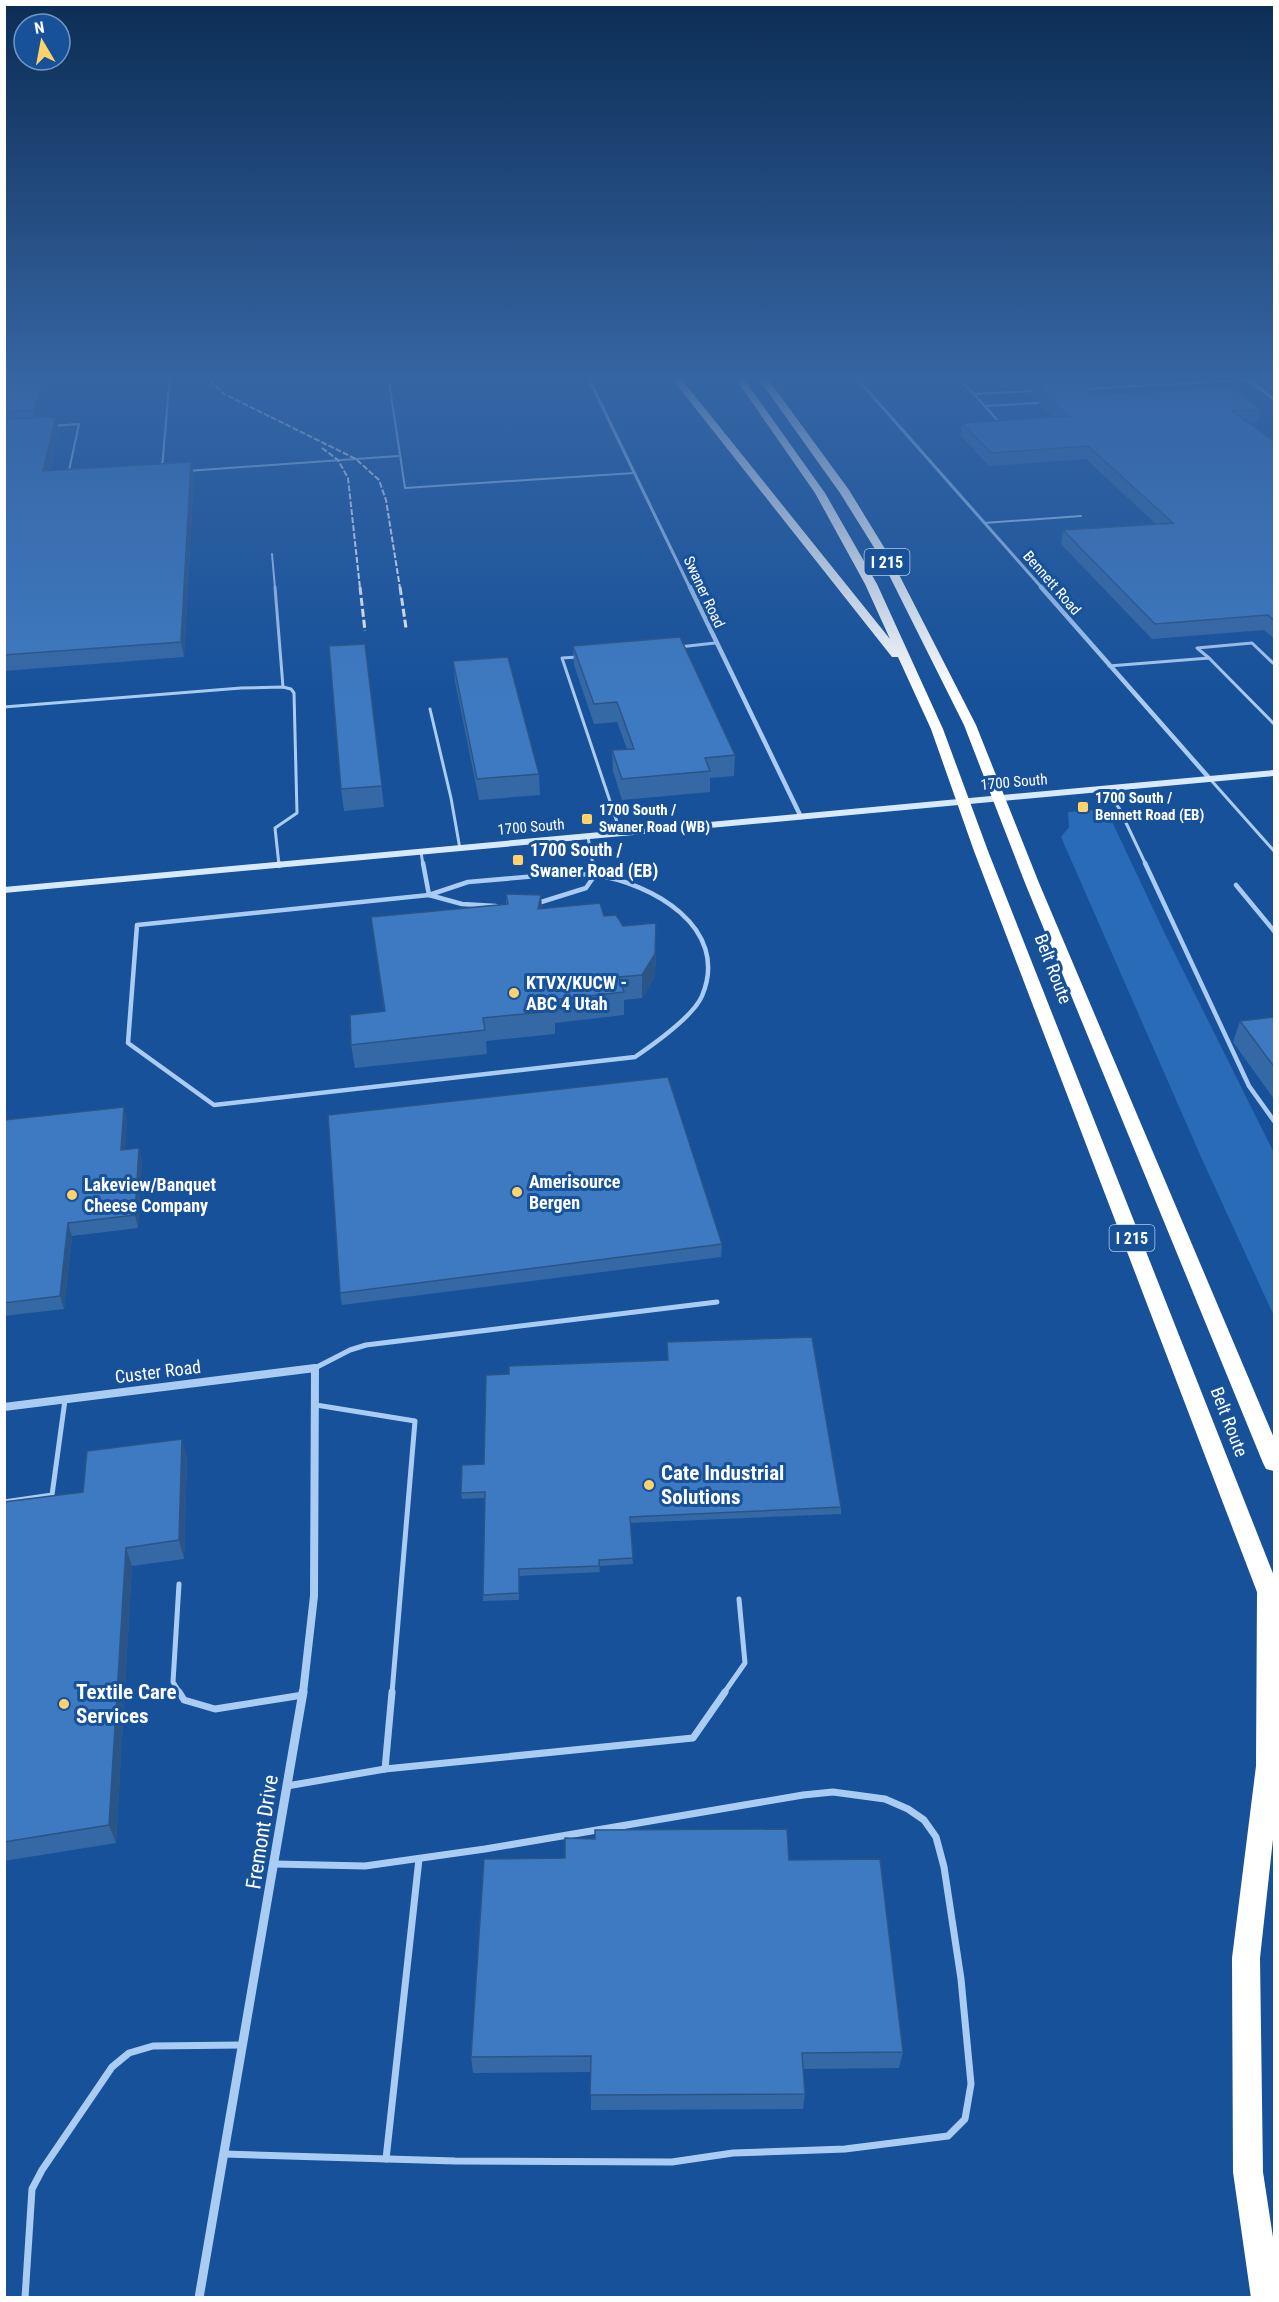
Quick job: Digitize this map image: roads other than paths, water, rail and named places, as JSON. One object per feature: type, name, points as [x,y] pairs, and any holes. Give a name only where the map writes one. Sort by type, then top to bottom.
[{"type":"highway","points":[[759,482],[913,674]]},
{"type":"highway","name":"Belt Route","points":[[813,482],[872,584],[937,729],[981,851],[1272,1598]]},
{"type":"highway","name":"Belt Route","points":[[838,482],[885,557],[970,725],[1017,847],[1275,1463]]},
{"type":"highway","points":[[1234,1366],[1275,1428]]},
{"type":"highway","points":[[1267,2298],[1248,2172],[1246,1958],[1269,1766],[1272,1598]]},
{"type":"street","name":"Swaner Road","points":[[638,482],[801,817]]},
{"type":"street","name":"Bennett Road","points":[[948,482],[1209,779]]},
{"type":"street","name":"1700 South","points":[[4,890],[1275,773]]},
{"type":"street","name":"Custer Road","points":[[4,1407],[315,1368]]},
{"type":"street","name":"Fremont Drive","points":[[199,2298],[303,1695],[314,1596],[315,1368]]},
{"type":"lane","points":[[404,482],[405,488],[490,482]]},
{"type":"lane","points":[[984,523],[1081,516]]},
{"type":"lane","points":[[273,554],[283,687]]},
{"type":"lane","points":[[678,647],[715,643]]},
{"type":"lane","points":[[1275,664],[1252,643],[1197,648],[1275,724]]},
{"type":"lane","points":[[586,656],[562,658],[621,834]]},
{"type":"lane","points":[[1109,666],[1209,658]]},
{"type":"lane","points":[[4,707],[291,688],[294,693],[297,813],[274,828],[279,866]]},
{"type":"lane","points":[[430,709],[451,798],[460,849]]},
{"type":"lane","points":[[1209,779],[1275,851]]},
{"type":"lane","points":[[1104,789],[1119,808],[1250,1086],[1275,1121]]},
{"type":"lane","points":[[533,903],[566,896],[586,888],[595,875],[588,837]]},
{"type":"lane","points":[[421,852],[429,895]]},
{"type":"lane","points":[[549,875],[595,875],[652,892],[676,907],[700,934],[709,964],[702,997],[671,1032],[635,1057],[214,1105],[128,1043],[137,925],[429,895],[468,882],[549,875]]},
{"type":"lane","points":[[1236,885],[1275,931]]},
{"type":"lane","points":[[429,895],[447,903],[468,906],[505,906]]},
{"type":"lane","points":[[315,1368],[350,1350],[366,1345],[717,1302]]},
{"type":"lane","points":[[4,1502],[52,1495],[65,1399]]},
{"type":"lane","points":[[316,1405],[415,1421],[385,1769]]},
{"type":"lane","points":[[178,1584],[173,1682],[184,1700],[215,1709],[303,1695]]},
{"type":"lane","points":[[287,1786],[385,1769],[693,1738],[745,1663],[739,1599]]},
{"type":"lane","points":[[224,2154],[606,2163],[672,2162],[733,2153],[835,2149],[904,2143],[948,2136],[965,2119],[971,2084],[961,1979],[944,1867],[936,1837],[924,1820],[908,1809],[885,1799],[833,1792],[803,1795],[365,1866],[275,1864]]},
{"type":"lane","points":[[386,2159],[418,1859]]},
{"type":"lane","points":[[24,2298],[32,2189],[42,2170],[112,2067],[129,2053],[153,2046],[244,2045]]},
{"type":"railway","points":[[348,482],[360,588]]},
{"type":"railway","points":[[380,482],[386,500],[400,588]]},
{"type":"railway","points":[[360,587],[365,631]]},
{"type":"railway","points":[[400,587],[406,628]]},
{"type":"place","name":"1700 South / Bennett Road (EB)","points":[[1083,807]]},
{"type":"place","name":"1700 South / Swaner Road (WB)","points":[[587,819]]},
{"type":"place","name":"1700 South / Swaner Road (EB)","points":[[518,860]]},
{"type":"place","name":"KTVX/KUCW - ABC 4 Utah","points":[[514,993]]},
{"type":"place","name":"Amerisource Bergen","points":[[517,1192]]},
{"type":"place","name":"Lakeview/Banquet Cheese Company","points":[[72,1195]]},
{"type":"place","name":"Cate Industrial Solutions","points":[[649,1485]]},
{"type":"place","name":"Textile Care Services","points":[[64,1704]]}]
